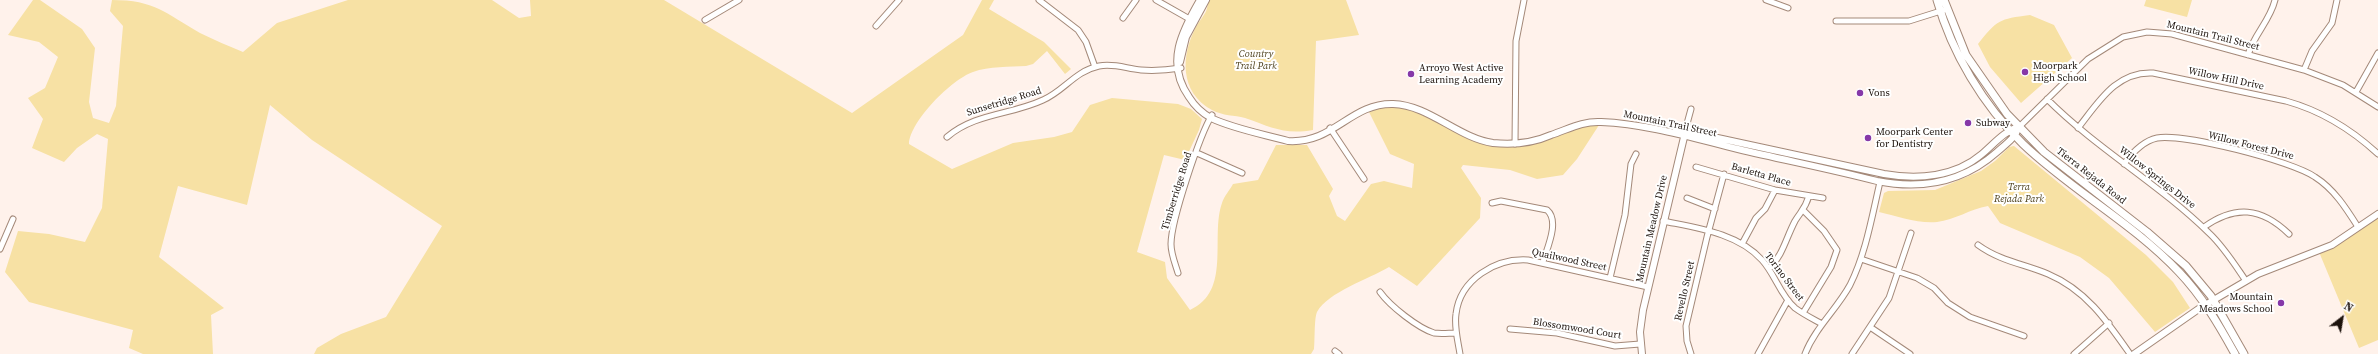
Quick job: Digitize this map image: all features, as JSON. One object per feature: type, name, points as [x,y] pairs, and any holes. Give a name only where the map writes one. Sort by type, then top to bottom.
[{"type":"main road","name":"Tierra Rejada Road","points":[[1937,0],[1978,74],[2019,127],[2044,152],[2174,254],[2196,276],[2214,300],[2244,354]]},
{"type":"main road","name":"Tierra Rejada Road","points":[[1944,0],[1943,10],[1950,38],[1972,80],[2015,136],[2046,164],[2162,255],[2180,272],[2205,305],[2236,354]]},
{"type":"street","points":[[705,20],[739,0]]},
{"type":"street","points":[[876,26],[899,0]]},
{"type":"street","points":[[1039,0],[1078,30],[1086,42],[1095,67]]},
{"type":"street","points":[[1123,18],[1136,0]]},
{"type":"street","points":[[1156,0],[1192,20]]},
{"type":"street","name":"Mountain Trail Street","points":[[1200,0],[1192,20],[1177,48],[1179,68],[1185,91],[1192,101],[1211,116],[1288,141],[1301,142],[1315,139],[1367,108],[1394,104],[1416,109],[1476,139],[1493,143],[1515,142],[1538,137],[1570,124],[1588,120],[1613,120],[1884,174],[1915,177],[1947,173],[1963,166],[1981,155],[2010,129],[2019,127]]},
{"type":"street","name":"Mountain Trail Street","points":[[1192,20],[1206,0]]},
{"type":"street","points":[[1515,142],[1516,40],[1524,0]]},
{"type":"street","points":[[1766,0],[1788,8]]},
{"type":"street","points":[[2248,55],[2254,37],[2270,16],[2275,0]]},
{"type":"street","points":[[2304,70],[2312,51],[2332,23],[2337,0]]},
{"type":"street","points":[[1836,22],[1909,21],[1943,10]]},
{"type":"street","name":"Mountain Trail Street","points":[[1684,134],[1880,182],[1923,185],[1957,178],[1980,166],[2015,136],[2019,127],[2088,58],[2115,41],[2135,34],[2167,33],[2304,70],[2330,79],[2356,92],[2378,106]]},
{"type":"street","points":[[2356,92],[2378,53]]},
{"type":"street","name":"Sunsetridge Road","points":[[947,136],[966,123],[1041,101],[1054,94],[1076,75],[1095,67],[1113,65],[1153,71],[1179,68]]},
{"type":"street","name":"Willow Hill Drive","points":[[2078,128],[2118,82],[2133,74],[2153,73],[2286,101],[2308,108],[2344,127],[2378,154]]},
{"type":"street","name":"Willow Springs Drive","points":[[2047,99],[2078,128],[2204,227],[2226,252],[2246,281]]},
{"type":"street","name":"Mountain Meadow Drive","points":[[1642,354],[1640,344],[1640,324],[1663,221],[1691,109]]},
{"type":"street","name":"Timberridge Road","points":[[1178,273],[1172,256],[1172,238],[1197,153],[1211,116]]},
{"type":"street","points":[[1331,130],[1364,179]]},
{"type":"street","name":"Willow Forest Drive","points":[[2124,164],[2136,150],[2148,141],[2167,137],[2184,139],[2269,158],[2292,165],[2316,177],[2335,194],[2358,227]]},
{"type":"street","points":[[1197,153],[1242,173]]},
{"type":"street","points":[[1610,278],[1625,215],[1631,164],[1636,154]]},
{"type":"street","name":"Barletta Place","points":[[1696,167],[1775,190],[1823,198]]},
{"type":"street","name":"Revello Street","points":[[1691,354],[1687,341],[1686,326],[1724,174]]},
{"type":"street","points":[[1805,354],[1822,324],[1850,285],[1861,259],[1880,182]]},
{"type":"street","points":[[1742,244],[1756,218],[1765,209],[1775,190]]},
{"type":"street","points":[[1769,269],[1781,256],[1796,220],[1804,211],[1809,196]]},
{"type":"street","points":[[1687,198],[1715,209]]},
{"type":"street","points":[[1492,203],[1501,201],[1547,210],[1551,214],[1553,222],[1543,262]]},
{"type":"street","points":[[1803,313],[1831,267],[1836,250],[1830,238],[1804,211]]},
{"type":"street","points":[[2204,227],[2228,213],[2246,211],[2271,219],[2289,234]]},
{"type":"street","points":[[2134,354],[2205,305],[2246,281],[2280,264],[2319,252],[2378,214]]},
{"type":"street","points":[[0,249],[13,219]]},
{"type":"street","name":"Torino Street","points":[[1663,221],[1725,235],[1742,244],[1757,255],[1769,269],[1788,300],[1803,313],[1822,324]]},
{"type":"street","points":[[1852,354],[1889,298],[1911,234]]},
{"type":"street","points":[[1978,245],[2003,259],[2048,274],[2072,287],[2090,301],[2109,323],[2130,354]]},
{"type":"street","name":"Quailwood Street","points":[[1460,354],[1456,333],[1456,310],[1468,286],[1476,277],[1495,265],[1509,260],[1518,259],[1543,262],[1648,287]]},
{"type":"street","points":[[1861,259],[1925,282],[1953,307],[1973,319],[2024,336]]},
{"type":"street","points":[[1380,292],[1388,303],[1425,329],[1439,334],[1456,333]]},
{"type":"street","points":[[1758,354],[1788,300]]},
{"type":"street","points":[[2074,354],[2109,323]]},
{"type":"street","points":[[1870,327],[1910,354]]},
{"type":"street","name":"Blossomwood Court","points":[[1510,329],[1557,334],[1615,346],[1640,344]]},
{"type":"green space","points":[[33,0],[40,0],[82,29],[95,48],[89,102],[93,118],[109,123],[116,106],[123,26],[110,11],[112,0],[139,2],[150,5],[200,33],[243,52],[277,23],[348,0],[492,0],[519,18],[531,16],[530,0],[664,0],[852,113],[963,35],[982,0],[994,0],[989,9],[1044,42],[1071,69],[1065,74],[1047,51],[1033,64],[1026,66],[979,70],[964,76],[944,92],[924,113],[916,124],[909,144],[952,169],[1013,143],[1054,137],[1072,132],[1090,105],[1112,98],[1178,104],[1191,109],[1202,119],[1199,130],[1185,160],[1164,155],[1137,252],[1165,262],[1167,278],[1190,310],[1203,301],[1211,290],[1215,277],[1219,217],[1224,198],[1233,184],[1258,180],[1276,145],[1307,145],[1333,189],[1329,196],[1337,216],[1345,221],[1371,184],[1384,181],[1412,188],[1414,164],[1390,154],[1367,108],[1404,105],[1471,137],[1508,144],[1601,122],[1577,159],[1563,175],[1537,179],[1510,170],[1463,165],[1461,168],[1481,198],[1480,218],[1417,286],[1389,267],[1350,286],[1330,298],[1317,312],[1315,320],[1314,349],[1311,354],[314,354],[317,348],[341,334],[386,317],[442,226],[312,140],[270,105],[247,205],[178,186],[159,257],[224,308],[211,315],[213,354],[143,354],[129,348],[133,330],[29,302],[5,272],[18,231],[49,234],[85,242],[102,208],[108,139],[97,134],[77,148],[64,162],[32,148],[43,119],[28,98],[45,88],[58,57],[39,42],[8,35]]},
{"type":"green space","name":"Country Trail Park","points":[[1210,0],[1346,0],[1359,35],[1316,41],[1313,130],[1294,132],[1286,131],[1245,118],[1220,113],[1212,110],[1201,102],[1193,93],[1188,83],[1186,72],[1188,49],[1191,38],[1205,13]]},
{"type":"green space","points":[[2146,0],[2192,0],[2187,17],[2144,6]]},
{"type":"green space","points":[[2030,15],[2054,25],[2072,58],[2021,103],[1990,67],[1978,44],[1995,25],[2000,22],[2011,18]]},
{"type":"green space","name":"Terra Rejada Park","points":[[2014,146],[2146,255],[2173,282],[2190,308],[2155,332],[2109,278],[2080,257],[2000,223],[1988,206],[1937,222],[1915,221],[1879,212],[1884,193],[1888,191],[1935,190],[1981,171],[1995,161],[2009,147]]},
{"type":"green space","points":[[2378,214],[2378,340],[2359,348],[2319,252]]},
{"type":"place","name":"Moorpark High School","points":[[2025,72]]},
{"type":"place","name":"Arroyo West Active Learning Academy","points":[[1411,74]]},
{"type":"place","name":"Vons","points":[[1860,93]]},
{"type":"place","name":"Subway","points":[[1968,123]]},
{"type":"place","name":"Moorpark Center for Dentistry","points":[[1868,138]]},
{"type":"place","name":"Mountain Meadows School","points":[[2281,303]]}]
